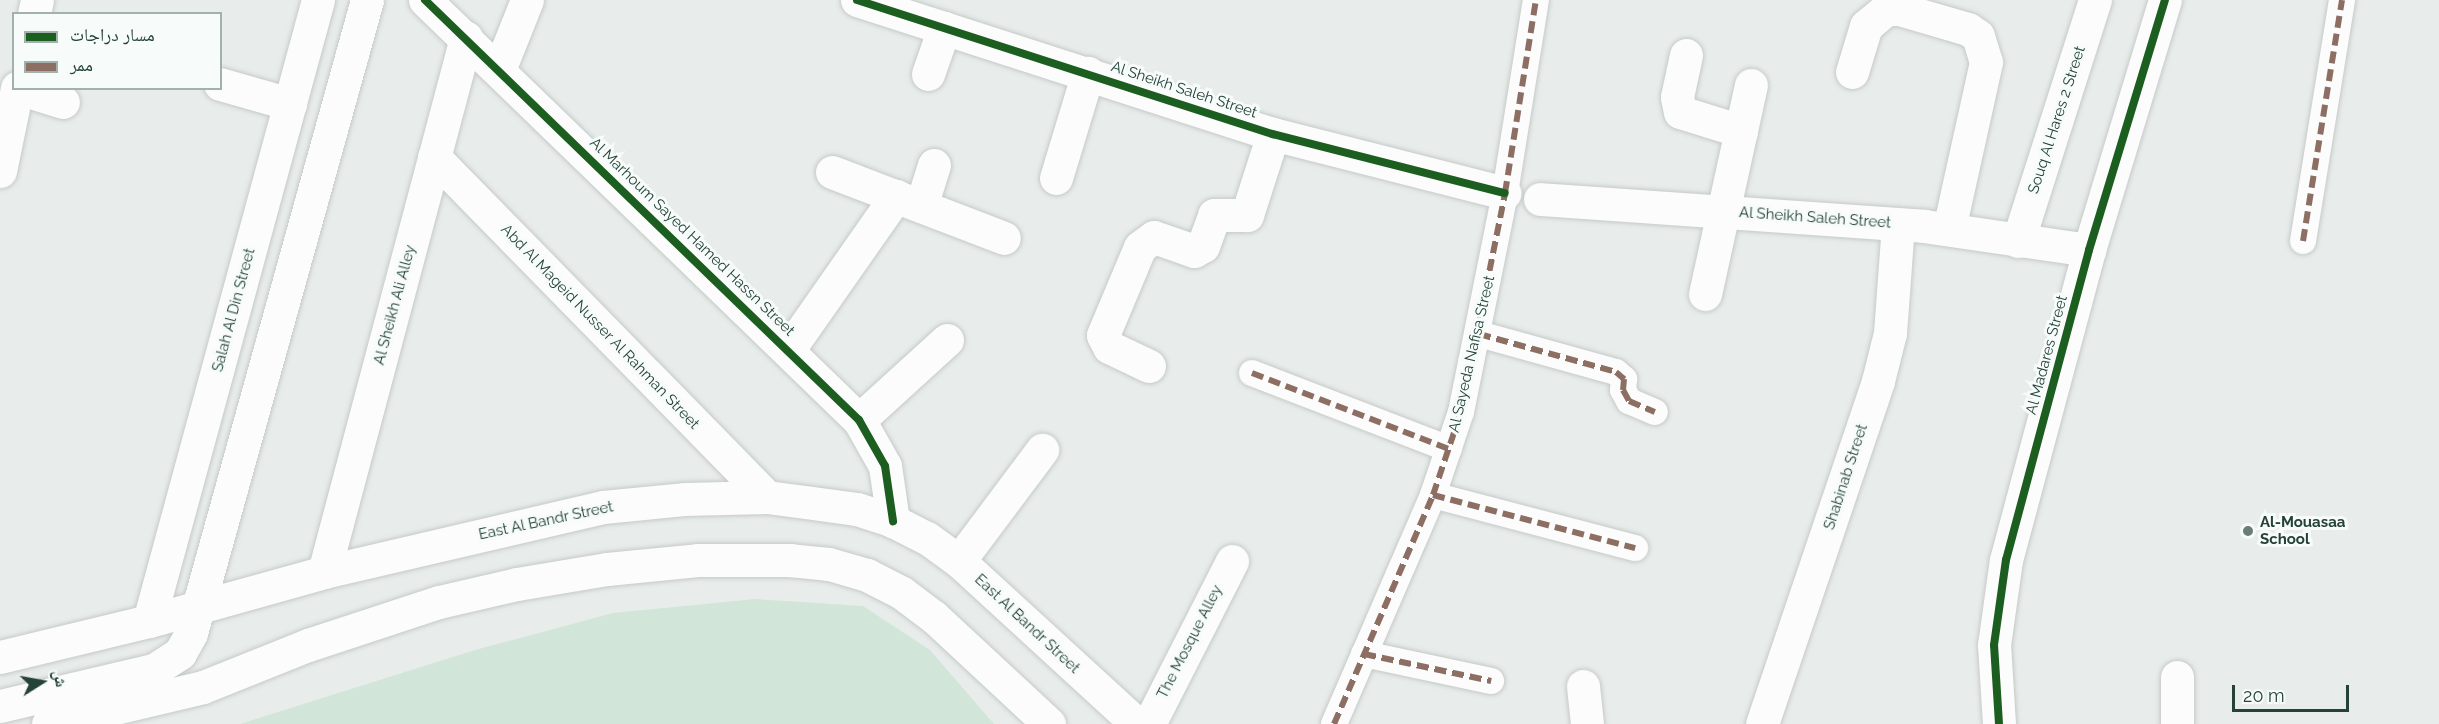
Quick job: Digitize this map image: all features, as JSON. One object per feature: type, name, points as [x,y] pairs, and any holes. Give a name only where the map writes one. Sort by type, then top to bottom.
[{"type":"street","name":"Salah Al Din Street","points":[[149,621],[318,0]]},
{"type":"street","points":[[0,706],[154,670],[180,653],[200,607],[367,0]]},
{"type":"street","name":"Al Marhoum Sayed Hamed Hassn Street","points":[[425,0],[859,420],[885,466],[893,521]]},
{"type":"street","points":[[499,70],[527,0]]},
{"type":"street","name":"Al Sheikh Saleh Street","points":[[857,0],[1273,134],[1505,193]]},
{"type":"street","name":"Al Sayeda Nafisa Street","points":[[1334,724],[1433,495],[1449,449],[1479,334],[1505,193],[1536,0]]},
{"type":"street","name":"Souq Al Hares 2 Street","points":[[2018,241],[2095,0]]},
{"type":"street","name":"Al Madares Street","points":[[1999,724],[1994,655],[1997,602],[2088,250],[2165,0]]},
{"type":"street","points":[[2303,241],[2342,0]]},
{"type":"street","points":[[1852,72],[1866,26],[1886,9],[1899,9],[1968,29],[1978,36],[1986,62],[1948,229]]},
{"type":"street","points":[[928,74],[944,28]]},
{"type":"street","name":"Al Sheikh Ali Alley","points":[[324,572],[466,38]]},
{"type":"street","points":[[1686,55],[1677,97],[1680,112],[1741,131]]},
{"type":"street","points":[[1056,178],[1088,74]]},
{"type":"street","points":[[222,85],[290,104]]},
{"type":"street","points":[[1705,294],[1751,85]]},
{"type":"street","points":[[0,171],[18,90]]},
{"type":"street","points":[[24,90],[63,102]]},
{"type":"street","points":[[1149,366],[1109,347],[1103,335],[1140,247],[1154,237],[1194,251],[1203,246],[1214,215],[1247,215],[1273,134]]},
{"type":"street","name":"Abd Al Mageid Nusser Al Rahman Street","points":[[434,157],[767,497]]},
{"type":"street","points":[[789,350],[934,165]]},
{"type":"street","points":[[832,172],[1004,238]]},
{"type":"street","name":"Al Sheikh Saleh Street","points":[[1540,199],[1898,224],[1948,229],[2088,250]]},
{"type":"street","name":"Shabinab Street","points":[[1762,724],[1878,381],[1890,333],[1898,224]]},
{"type":"street","points":[[1479,334],[1616,372],[1624,379],[1623,390],[1629,401],[1655,412]]},
{"type":"street","points":[[859,420],[947,340]]},
{"type":"street","points":[[1252,373],[1449,449]]},
{"type":"street","points":[[959,561],[1042,450]]},
{"type":"street","points":[[1433,495],[1635,548]]},
{"type":"street","name":"East Al Bandr Street","points":[[0,657],[149,621],[324,572],[603,507],[684,499],[767,497],[857,509],[893,521],[927,538],[959,561],[1137,724]]},
{"type":"street","points":[[48,724],[203,687],[308,645],[439,602],[517,584],[607,568],[698,561],[767,560],[829,564],[867,575],[902,593],[1050,724]]},
{"type":"street","name":"The Mosque Alley","points":[[1149,724],[1232,561]]},
{"type":"street","points":[[1364,654],[1491,681]]},
{"type":"street","points":[[2177,677],[2177,724]]},
{"type":"street","points":[[1583,686],[1587,724]]},
{"type":"green space","points":[[755,599],[863,606],[930,650],[994,724],[240,724],[475,650],[613,613]]},
{"type":"marked path","points":[[1334,724],[1433,495],[1461,412],[1505,193],[1536,0]]},
{"type":"marked path","points":[[2303,241],[2342,0]]},
{"type":"marked path","points":[[1479,334],[1616,372],[1624,379],[1623,390],[1629,401],[1655,412]]},
{"type":"marked path","points":[[1252,373],[1449,449]]},
{"type":"marked path","points":[[1433,495],[1635,548]]},
{"type":"marked path","points":[[1364,654],[1491,681]]},
{"type":"cycle path","points":[[425,0],[859,420],[885,466],[893,521]]},
{"type":"cycle path","points":[[857,0],[1273,134],[1505,193]]},
{"type":"cycle path","points":[[1999,724],[1994,645],[2006,560],[2089,250],[2165,0]]},
{"type":"place","name":"Al-Mouasaa School","points":[[2248,531]]}]
